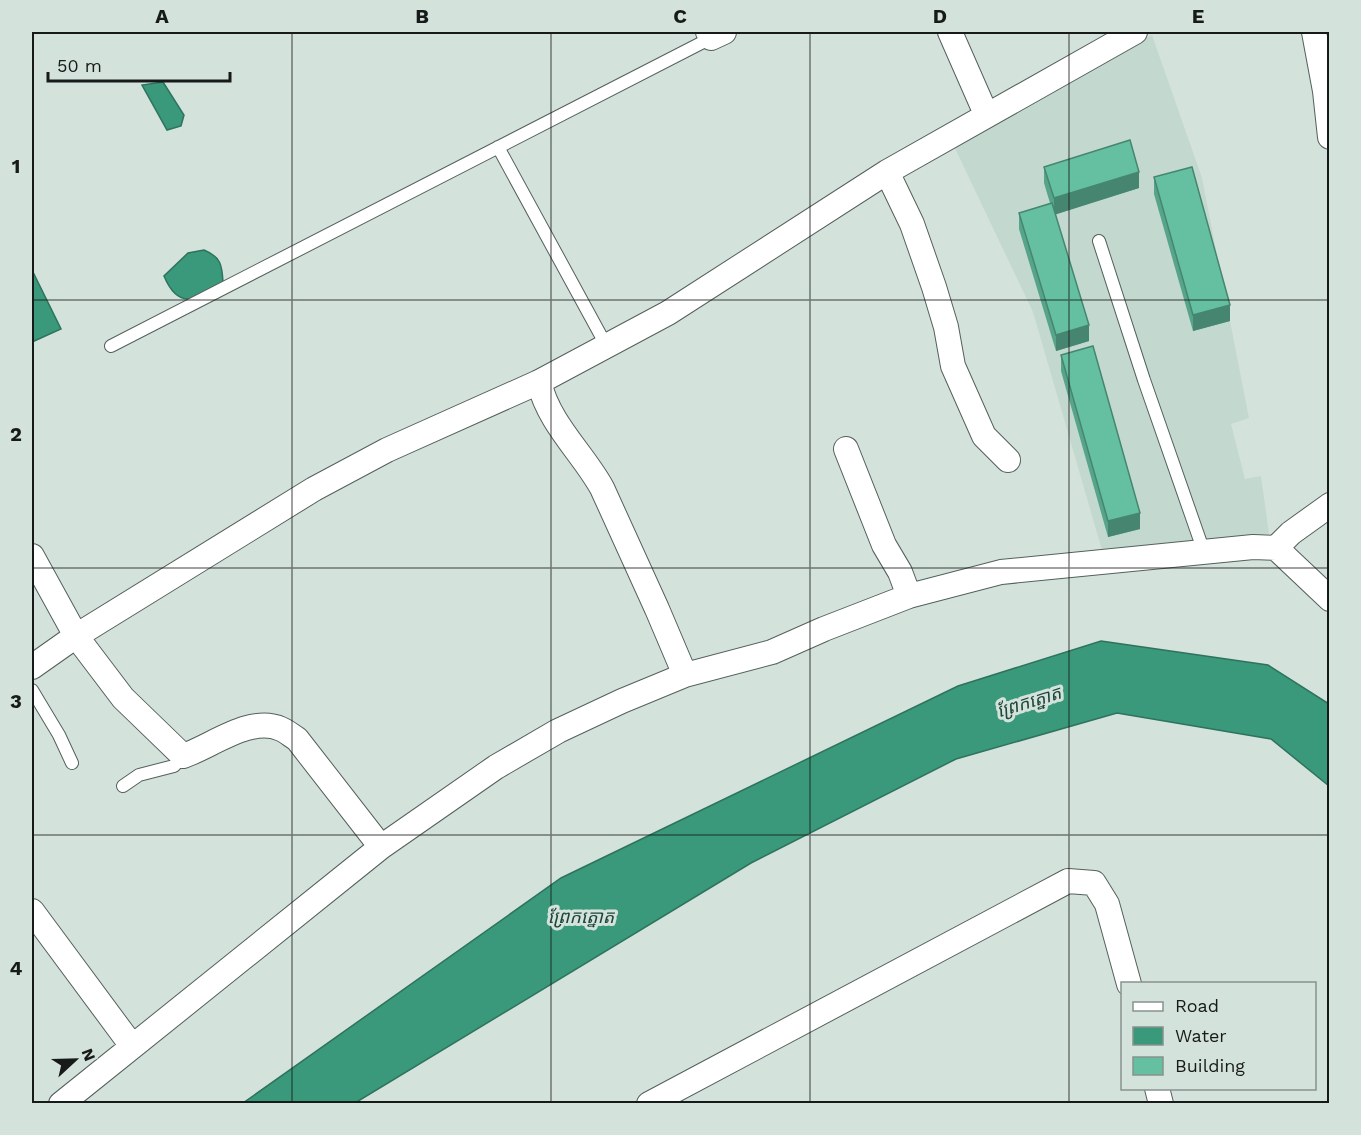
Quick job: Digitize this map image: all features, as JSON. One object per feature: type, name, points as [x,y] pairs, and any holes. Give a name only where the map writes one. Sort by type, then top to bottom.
[{"type":"street","points":[[950,32],[986,114]]},
{"type":"street","points":[[32,667],[76,636],[314,489],[387,450],[539,382],[668,313],[887,172],[986,114],[1094,42],[1136,32]]},
{"type":"street","points":[[1314,32],[1325,91],[1329,137]]},
{"type":"street","points":[[887,172],[912,224],[934,287],[946,327],[953,366],[984,436],[1008,460]]},
{"type":"street","points":[[539,382],[543,400],[602,488],[685,675]]},
{"type":"street","points":[[846,449],[884,545],[900,572],[909,596]]},
{"type":"street","points":[[1276,548],[1291,532],[1329,505]]},
{"type":"street","points":[[60,1104],[381,847],[496,767],[558,731],[685,675],[772,652],[909,596],[1001,572],[1253,547],[1276,548],[1329,599]]},
{"type":"street","points":[[32,556],[76,636],[123,698],[183,756],[196,752],[234,732],[259,725],[279,728],[297,739],[381,847]]},
{"type":"street","points":[[650,1104],[1068,881],[1094,883],[1107,904],[1128,982]]},
{"type":"street","points":[[32,911],[132,1046]]},
{"type":"lane","points":[[111,346],[714,34]]},
{"type":"lane","points":[[498,147],[606,345]]},
{"type":"lane","points":[[1099,241],[1144,380],[1204,552]]},
{"type":"lane","points":[[32,690],[59,735],[72,763]]},
{"type":"lane","points":[[123,786],[139,775],[174,765],[183,756]]},
{"type":"shaded area","points":[[1152,35],[1202,178],[1249,418],[1231,424],[1245,479],[1261,476],[1269,534],[1104,557],[1033,312],[951,140]]},
{"type":"water","points":[[163,82],[184,115],[181,126],[167,130],[142,85]]},
{"type":"water","points":[[204,250],[220,262],[223,282],[190,299],[176,295],[164,276],[188,253]]},
{"type":"water","points":[[32,270],[61,329],[32,342]]},
{"type":"water","name":"ព្រែកត្នោត","points":[[1101,641],[1268,665],[1329,704],[1329,786],[1271,739],[1117,713],[956,759],[751,863],[355,1103],[243,1103],[561,878],[958,686]]},
{"type":"building","points":[[1130,140],[1139,172],[1054,198],[1044,167]]},
{"type":"building","points":[[1192,167],[1230,305],[1193,315],[1154,177]]},
{"type":"building","points":[[1052,203],[1089,325],[1056,335],[1019,213]]},
{"type":"building","points":[[1093,346],[1140,513],[1108,521],[1061,355]]}]
